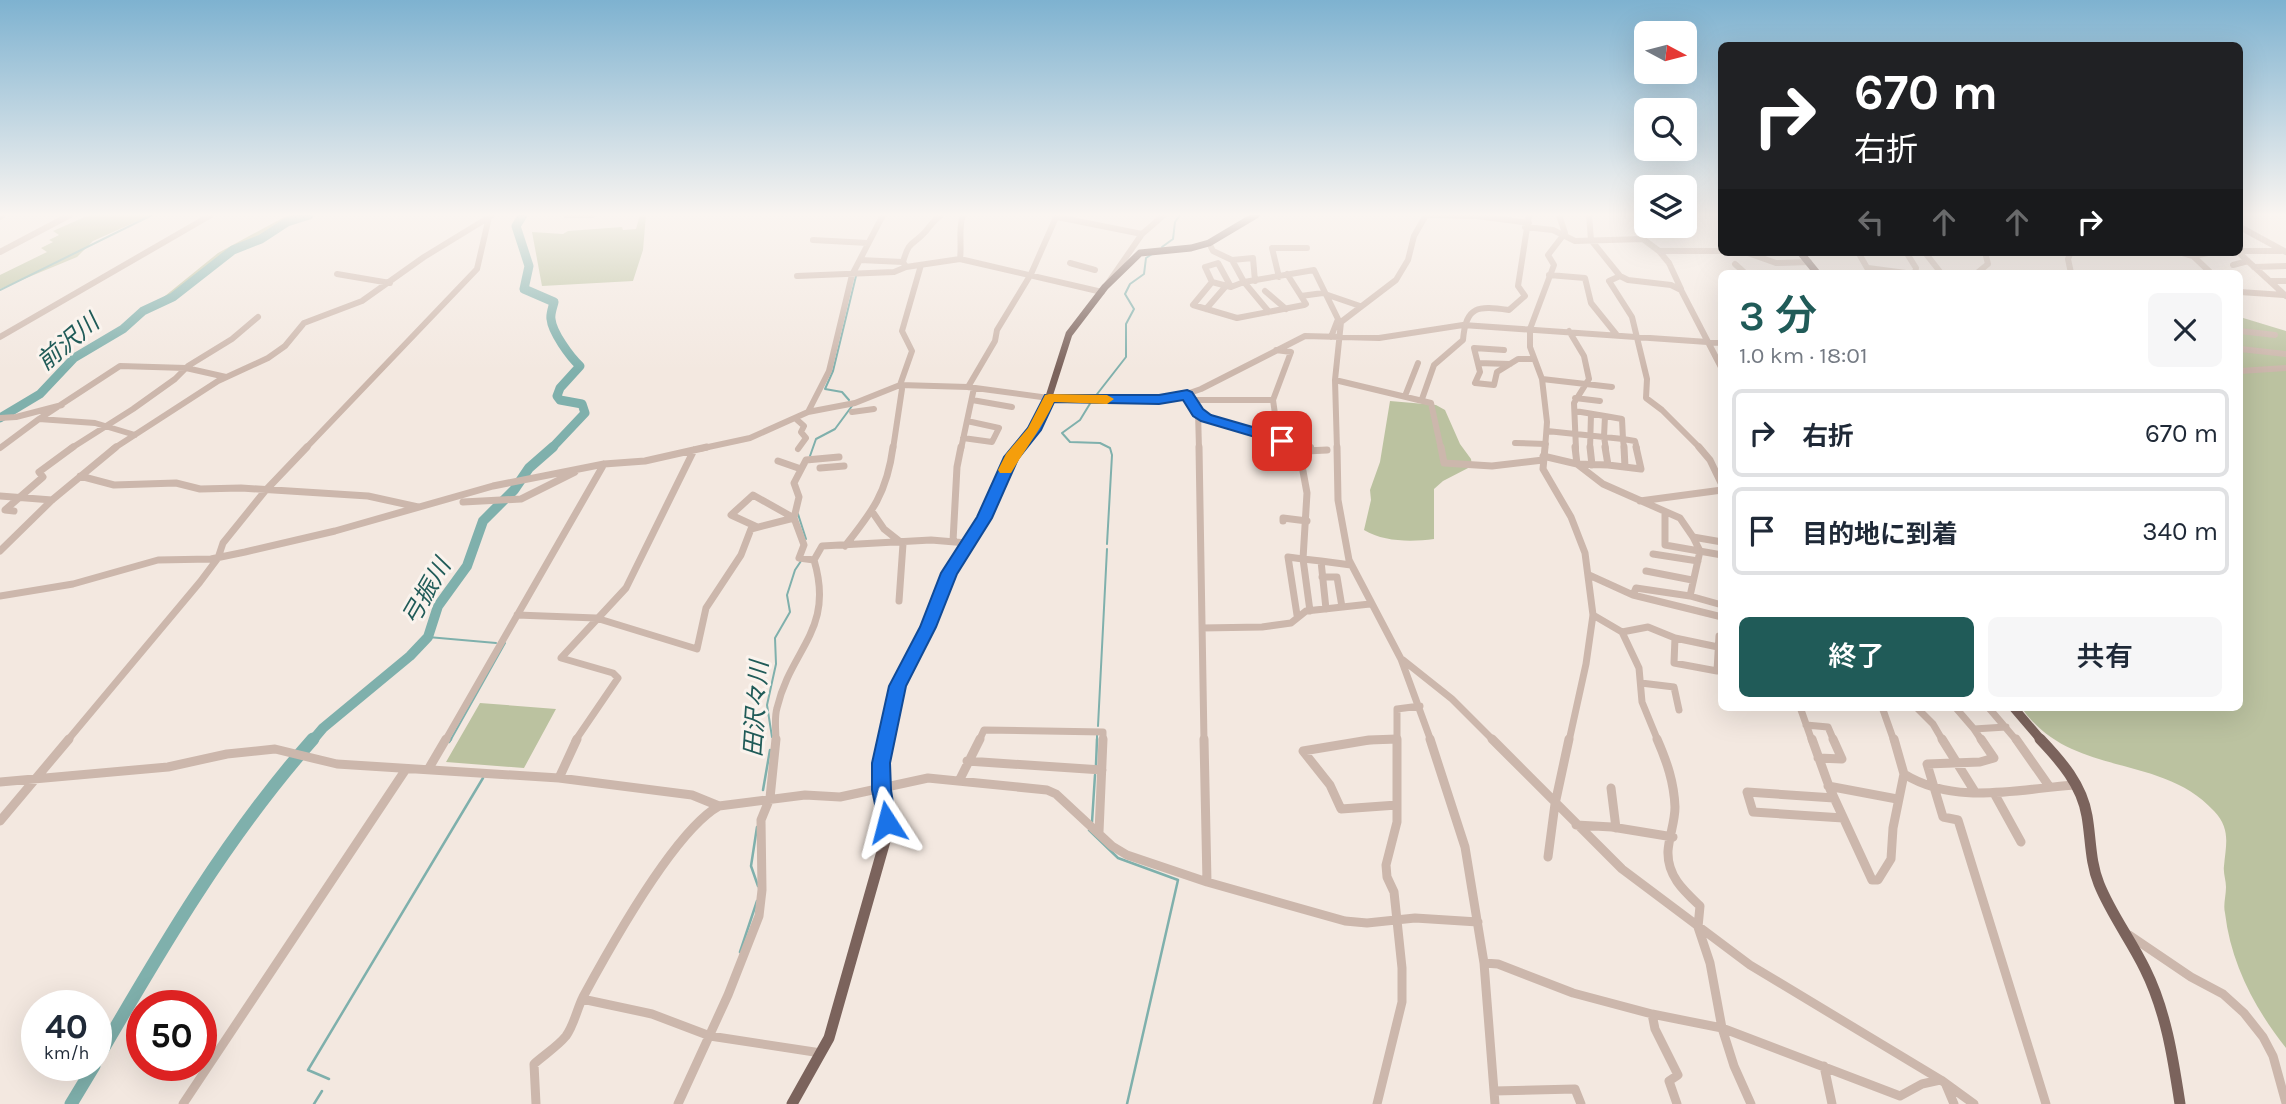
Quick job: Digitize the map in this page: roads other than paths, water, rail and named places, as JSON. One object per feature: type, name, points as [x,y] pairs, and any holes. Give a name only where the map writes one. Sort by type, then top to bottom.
[{"type":"main road","points":[[792,1104],[829,1038],[885,841],[887,822],[881,790],[884,744],[898,686],[928,627],[949,573],[984,518],[1011,457],[1034,430],[1049,398],[1069,334],[1104,289],[1126,267]]},
{"type":"main road","points":[[2015,711],[2075,785],[2085,806],[2090,855],[2099,886],[2151,983],[2166,1026],[2180,1104]]},
{"type":"street","points":[[0,337],[122,267]]},
{"type":"street","points":[[1,550],[80,475],[135,435],[226,377],[268,358],[291,340],[304,323],[353,306],[412,267]]},
{"type":"street","points":[[0,821],[218,558],[223,543],[265,491],[478,267]]},
{"type":"street","points":[[808,412],[829,371],[859,267]]},
{"type":"street","points":[[797,276],[894,272],[902,267]]},
{"type":"street","points":[[845,546],[873,513],[891,464],[902,389],[900,385],[912,351],[902,331],[921,267]]},
{"type":"street","points":[[996,267],[1104,289],[1118,267]]},
{"type":"street","points":[[954,541],[957,467],[972,400],[971,387],[998,330],[1034,267]]},
{"type":"street","points":[[1083,267],[1095,270]]},
{"type":"street","points":[[1206,267],[1212,282]]},
{"type":"street","points":[[1220,267],[1228,286]]},
{"type":"street","points":[[1236,267],[1244,282],[1269,312]]},
{"type":"street","points":[[1254,267],[1255,281]]},
{"type":"street","points":[[1276,267],[1279,277]]},
{"type":"street","points":[[1334,337],[1341,322],[1396,279],[1404,267]]},
{"type":"street","points":[[1422,398],[1434,365],[1461,342],[1464,335],[1463,325],[1475,308],[1508,310],[1525,296],[1518,286],[1521,267]]},
{"type":"street","points":[[1548,857],[1555,804],[1586,664],[1593,615],[1590,575],[1577,530],[1559,492],[1545,473],[1543,458],[1548,431],[1542,379],[1534,359],[1530,328],[1553,267]]},
{"type":"street","points":[[1612,267],[1620,276],[1628,280],[1671,285],[1681,290]]},
{"type":"street","points":[[1671,267],[1718,362]]},
{"type":"street","points":[[2254,267],[2269,267]]},
{"type":"street","points":[[2254,267],[2286,296]]},
{"type":"street","points":[[1212,282],[1228,286],[1314,270],[1338,319],[1334,337],[1338,500],[1342,528],[1352,565],[1401,659],[1420,706],[1465,847],[1484,963],[1495,1104]]},
{"type":"street","points":[[337,274],[390,283]]},
{"type":"street","points":[[1212,282],[1193,305],[1237,318],[1306,304],[1287,274]]},
{"type":"street","points":[[1549,275],[1585,278],[1591,303],[1616,334]]},
{"type":"street","points":[[1620,276],[1609,281],[1632,317],[1647,379],[1646,398],[1661,407],[1682,432],[1702,447],[1714,464],[1718,476]]},
{"type":"street","points":[[2270,281],[2286,281]]},
{"type":"street","points":[[1206,309],[1228,286]]},
{"type":"street","points":[[1265,291],[1286,309]]},
{"type":"street","points":[[2243,292],[2286,296]]},
{"type":"street","points":[[1301,296],[1324,293],[1360,306]]},
{"type":"street","points":[[14,511],[5,510],[43,477],[38,472],[48,463],[175,379],[186,368],[232,339],[258,317]]},
{"type":"street","points":[[1189,397],[1305,336],[1379,338],[1463,325],[1718,342]]},
{"type":"street","points":[[1569,331],[1584,356],[1589,379],[1575,398],[1573,433],[1577,464],[1593,478],[1680,518],[1700,551],[1690,596]]},
{"type":"street","points":[[2243,331],[2275,335]]},
{"type":"street","points":[[1461,342],[1467,348],[1504,349]]},
{"type":"street","points":[[1474,348],[1480,372],[1475,383],[1494,385],[1497,372],[1518,359],[1534,359]]},
{"type":"street","points":[[2243,349],[2286,354]]},
{"type":"street","points":[[1270,434],[1276,421],[1273,401],[1291,352],[1275,350]]},
{"type":"street","points":[[1405,396],[1418,363]]},
{"type":"street","points":[[1478,363],[1511,364]]},
{"type":"street","points":[[0,448],[120,366],[186,368],[226,377]]},
{"type":"street","points":[[2243,370],[2286,368]]},
{"type":"street","points":[[1542,379],[1612,387]]},
{"type":"street","points":[[1335,380],[1422,398],[1431,403],[1444,463],[1492,466],[1543,458],[1577,464],[1641,469],[1635,441],[1548,431]]},
{"type":"street","points":[[0,596],[73,584],[158,560],[218,558],[335,531],[493,486],[604,464],[645,461],[758,436],[808,412],[855,403],[900,385],[971,387],[1049,398],[1159,400],[1189,397],[1273,401]]},
{"type":"street","points":[[1189,397],[1198,412],[1206,418],[1269,437],[1338,451]]},
{"type":"street","points":[[1575,398],[1600,401]]},
{"type":"street","points":[[972,400],[1013,407]]},
{"type":"street","points":[[0,418],[9,419],[41,407],[63,405]]},
{"type":"street","points":[[852,412],[874,409]]},
{"type":"street","points":[[1574,411],[1622,419],[1625,467]]},
{"type":"street","points":[[1198,412],[1207,883]]},
{"type":"street","points":[[1591,414],[1589,435],[1592,464]]},
{"type":"street","points":[[1605,416],[1604,437],[1608,465]]},
{"type":"street","points":[[795,418],[804,426],[801,432],[806,438],[798,449]]},
{"type":"street","points":[[39,419],[95,423],[135,435]]},
{"type":"street","points":[[963,438],[992,442],[999,428],[967,421]]},
{"type":"street","points":[[1515,443],[1546,444]]},
{"type":"street","points":[[559,778],[575,741],[618,678],[613,673],[561,658],[626,588],[694,450]]},
{"type":"street","points":[[1310,611],[1303,559],[1307,520],[1306,469],[1300,455],[1306,451],[1327,450]]},
{"type":"street","points":[[678,1104],[707,1035],[720,1017],[759,914],[762,873],[760,833],[765,803],[770,798],[778,704],[818,617],[822,594],[821,577],[806,559],[794,518],[799,497],[794,483],[809,459],[839,457]]},
{"type":"street","points":[[778,461],[801,469]]},
{"type":"street","points":[[429,768],[604,464]]},
{"type":"street","points":[[820,468],[844,466]]},
{"type":"street","points":[[463,502],[531,496],[586,467]]},
{"type":"street","points":[[80,475],[114,485],[176,483],[190,484],[200,489],[368,496],[420,507]]},
{"type":"street","points":[[1640,501],[1718,489]]},
{"type":"street","points":[[755,526],[731,515],[753,495],[794,518]]},
{"type":"street","points":[[0,496],[52,500]]},
{"type":"street","points":[[1665,512],[1665,545],[1718,554]]},
{"type":"street","points":[[873,513],[884,529],[903,544],[899,601]]},
{"type":"street","points":[[517,615],[596,618],[697,649],[706,608],[741,555],[751,529],[794,518]]},
{"type":"street","points":[[1283,521],[1283,518],[1307,520]]},
{"type":"street","points":[[1693,537],[1718,541]]},
{"type":"street","points":[[806,559],[822,546],[899,541],[967,543]]},
{"type":"street","points":[[1653,554],[1698,561]]},
{"type":"street","points":[[1297,615],[1288,557],[1352,565]]},
{"type":"street","points":[[1321,561],[1326,609]]},
{"type":"street","points":[[1646,571],[1692,580]]},
{"type":"street","points":[[1590,575],[1633,595],[1718,616]]},
{"type":"street","points":[[1307,584],[1336,577],[1342,607]]},
{"type":"street","points":[[1633,595],[1636,588],[1690,596],[1718,604]]},
{"type":"street","points":[[1202,628],[1262,627],[1291,622],[1297,615],[1310,611],[1370,604]]},
{"type":"street","points":[[1593,615],[1622,632],[1639,668],[1642,702],[1673,777],[1675,811],[1673,837],[1668,853],[1670,865],[1677,884],[1700,906],[1698,927],[1710,963],[1722,1028],[1734,1066],[1751,1104]]},
{"type":"street","points":[[1622,632],[1648,626],[1675,638],[1718,647],[1717,671],[1674,663],[1675,638]]},
{"type":"street","points":[[1401,659],[1452,699],[1575,825],[1622,869],[1741,959],[1802,999],[1943,1082],[1974,1104]]},
{"type":"street","points":[[1641,683],[1674,687],[1679,710]]},
{"type":"street","points":[[1377,1104],[1402,1002],[1400,943],[1395,920],[1394,891],[1387,877],[1386,865],[1397,822],[1397,709],[1420,706]]},
{"type":"street","points":[[1801,711],[1828,786],[1872,880],[1878,880],[1891,859],[1897,799],[1904,774],[1883,711]]},
{"type":"street","points":[[1920,711],[1933,724],[1975,792]]},
{"type":"street","points":[[1958,711],[1994,758],[1980,762],[1927,764],[1943,817],[1958,820],[2046,1104]]},
{"type":"street","points":[[1992,711],[2007,727],[2049,786]]},
{"type":"street","points":[[1806,725],[1828,727],[1842,759],[1818,758]]},
{"type":"street","points":[[1974,729],[2007,727]]},
{"type":"street","points":[[959,781],[984,730],[1103,732],[1102,770],[1093,827]]},
{"type":"street","points":[[1397,739],[1369,740],[1303,751],[1330,785],[1341,809],[1397,805]]},
{"type":"street","points":[[0,782],[168,767],[267,749],[295,751],[337,764],[559,778],[692,795],[719,806]]},
{"type":"street","points":[[967,761],[1102,770]]},
{"type":"street","points":[[183,1104],[406,769]]},
{"type":"street","points":[[1904,774],[1945,792],[1994,793],[2075,785]]},
{"type":"street","points":[[536,1104],[534,1064],[567,1035],[582,999],[635,908],[670,856],[700,821],[719,806],[805,795],[840,797],[928,778],[1047,790],[1056,794],[1127,855],[1207,883],[1345,921],[1478,922]]},
{"type":"street","points":[[1828,786],[1897,799]]},
{"type":"street","points":[[1611,788],[1616,828]]},
{"type":"street","points":[[1834,798],[1747,792],[1753,812],[1843,818]]},
{"type":"street","points":[[1994,793],[2021,842]]},
{"type":"street","points":[[1575,825],[1673,837]]},
{"type":"street","points":[[2127,934],[2191,977],[2222,994],[2244,1013],[2263,1037],[2273,1056],[2286,1102]]},
{"type":"street","points":[[1484,963],[1498,964],[1539,982],[1652,1014],[1722,1028],[1900,1096],[1922,1084],[1943,1082]]},
{"type":"street","points":[[582,999],[652,1014],[707,1035],[822,1053]]},
{"type":"street","points":[[1652,1014],[1655,1029],[1678,1074],[1669,1081],[1677,1104]]},
{"type":"street","points":[[1824,1066],[1832,1104]]},
{"type":"street","points":[[1943,1082],[1954,1104]]},
{"type":"street","points":[[1494,1091],[1575,1088],[1581,1104]]},
{"type":"waterway","points":[[0,290],[48,267]]},
{"type":"waterway","name":"前沢川","points":[[0,418],[40,394],[74,358],[123,329],[143,311],[173,297],[212,267]]},
{"type":"waterway","name":"弓振川","points":[[529,267],[524,289],[554,302],[552,324],[567,351],[580,366],[560,388],[557,396],[560,400],[582,404],[585,413],[552,448]]},
{"type":"waterway","points":[[1094,398],[1126,357],[1126,324],[1134,309],[1125,294],[1130,284],[1144,274],[1145,267]]},
{"type":"waterway","name":"田沢々川","points":[[849,400],[842,392],[825,389],[833,371],[856,276]]},
{"type":"waterway","points":[[1091,402],[1080,420],[1062,433],[1070,442],[1100,443],[1110,448],[1112,455],[1107,544]]},
{"type":"waterway","name":"田沢々川","points":[[810,456],[816,439],[835,429],[852,406]]},
{"type":"waterway","name":"弓振川","points":[[312,741],[323,728],[410,656],[428,637],[438,606],[467,566],[483,521],[514,490],[529,468],[552,448]]},
{"type":"waterway","name":"田沢々川","points":[[798,514],[806,539]]},
{"type":"waterway","points":[[1098,726],[1107,549]]},
{"type":"waterway","name":"田沢々川","points":[[772,737],[767,705],[776,664],[775,638],[790,612],[787,595],[795,570],[801,561]]},
{"type":"waterway","points":[[428,637],[496,643]]},
{"type":"waterway","points":[[450,741],[505,643]]},
{"type":"waterway","name":"弓振川","points":[[112,1034],[171,935],[224,854],[252,814],[313,739]]},
{"type":"waterway","points":[[1096,765],[1097,739]]},
{"type":"waterway","name":"田沢々川","points":[[763,790],[770,750]]},
{"type":"waterway","points":[[1092,822],[1095,775]]},
{"type":"waterway","points":[[329,1079],[308,1070],[483,778]]},
{"type":"waterway","name":"田沢々川","points":[[757,827],[751,866],[758,886]]},
{"type":"waterway","points":[[1089,830],[1118,858],[1178,880],[1127,1104]]},
{"type":"waterway","name":"田沢々川","points":[[740,952],[757,901]]},
{"type":"waterway","name":"弓振川","points":[[71,1104],[85,1081]]},
{"type":"waterway","points":[[314,1104],[322,1091]]}]
